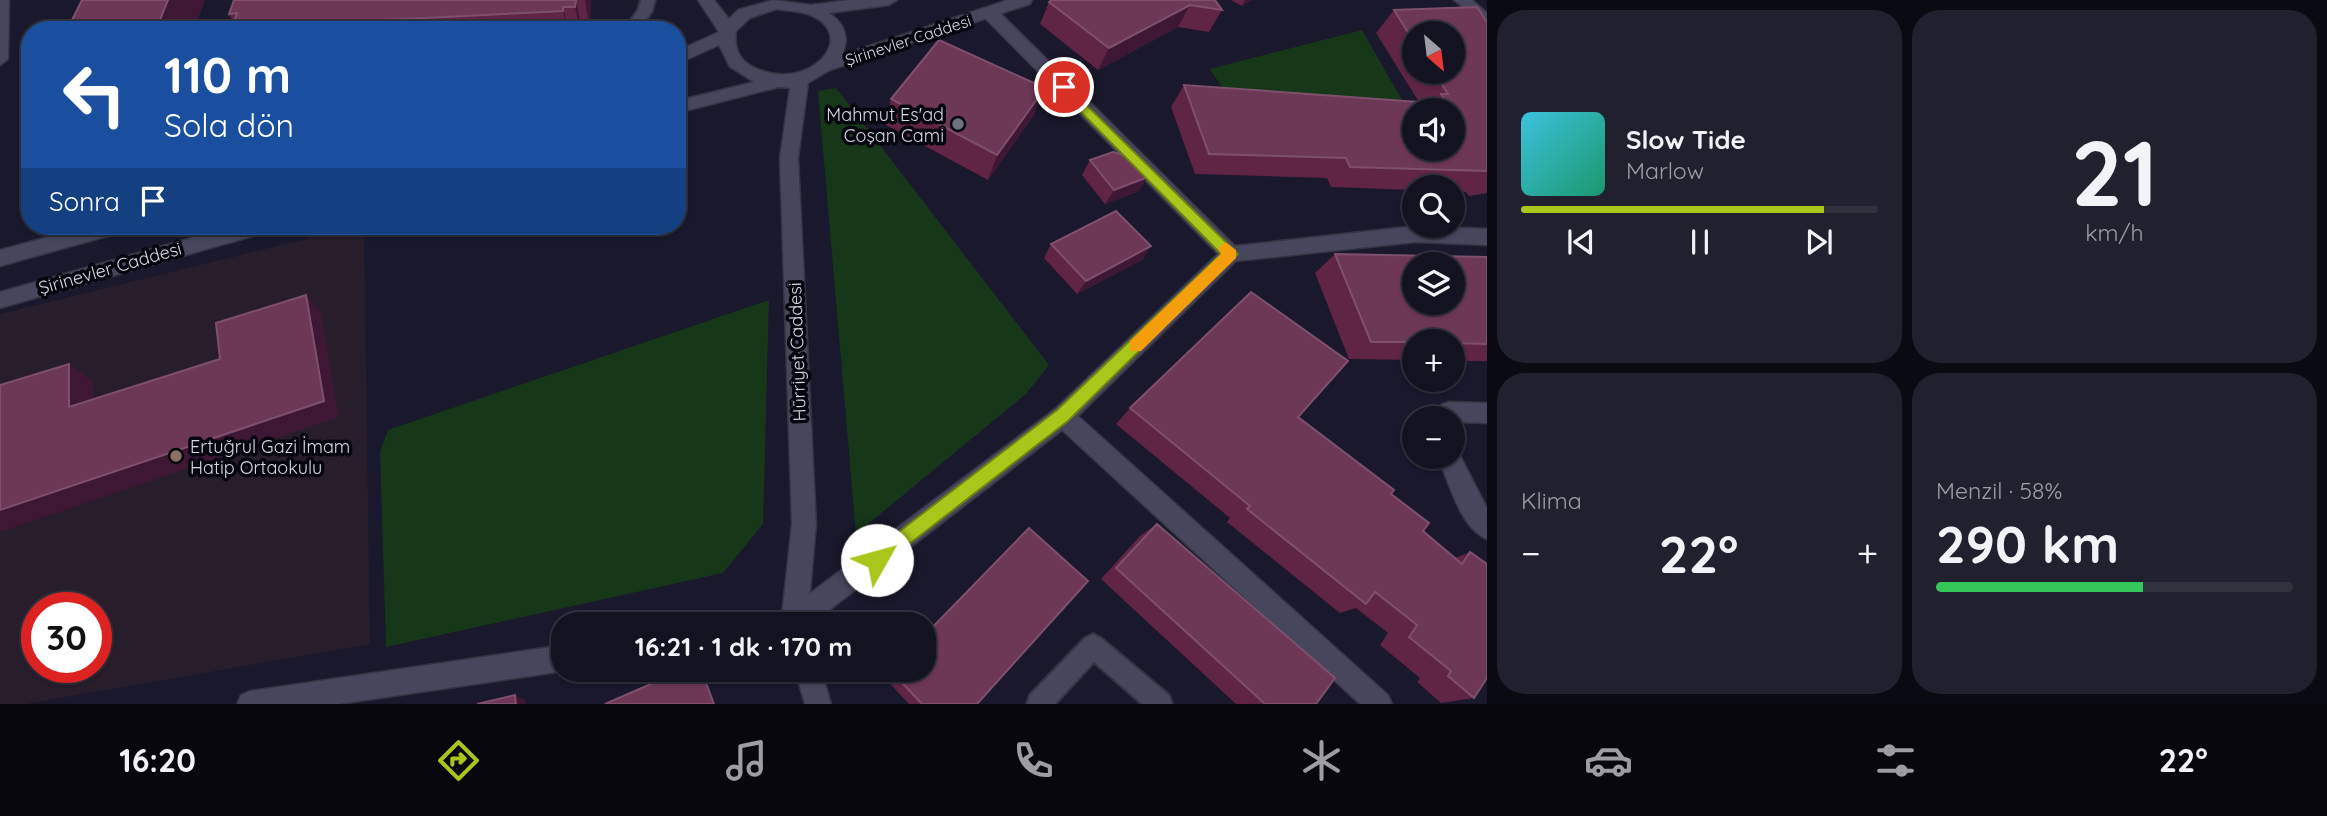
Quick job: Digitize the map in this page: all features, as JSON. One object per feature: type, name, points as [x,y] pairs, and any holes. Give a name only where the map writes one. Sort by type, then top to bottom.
[{"type":"street","points":[[0,59],[1,0]]},
{"type":"street","points":[[706,0],[728,32],[727,48],[733,60],[762,78],[790,80]]},
{"type":"street","name":"Şirinevler Caddesi","points":[[812,10],[889,0]]},
{"type":"street","name":"Şirinevler Caddesi","points":[[686,105],[818,74],[831,65],[1024,0]]},
{"type":"street","points":[[1462,0],[1487,20]]},
{"type":"street","name":"Şirinevler Caddesi","points":[[686,53],[728,32],[744,14],[759,7],[790,2],[812,10],[831,23],[841,40],[839,53],[831,65]]},
{"type":"street","points":[[990,13],[1231,254]]},
{"type":"street","name":"Hürriyet Caddesi","points":[[790,80],[789,159],[804,524],[794,612]]},
{"type":"street","points":[[809,612],[1063,416],[1231,254],[1416,234],[1487,237]]},
{"type":"street","points":[[0,258],[83,235]]},
{"type":"street","name":"Şirinevler Caddesi","points":[[0,300],[228,235]]},
{"type":"street","points":[[1465,412],[1487,413]]},
{"type":"street","points":[[1063,416],[1379,704]]},
{"type":"street","points":[[1455,469],[1472,507],[1487,527]]},
{"type":"street","points":[[250,704],[551,660]]},
{"type":"street","points":[[812,682],[818,704]]},
{"type":"lane","points":[[638,21],[645,11],[648,0]]},
{"type":"lane","points":[[1039,704],[1093,646],[1160,704]]},
{"type":"shaded area","points":[[322,235],[364,235],[370,644],[26,704],[0,704],[0,314]]},
{"type":"green space","points":[[1362,30],[1402,100],[1402,105],[1228,96],[1210,69]]},
{"type":"green space","points":[[836,88],[1049,365],[1026,394],[856,534],[818,91]]},
{"type":"green space","points":[[769,300],[763,524],[723,573],[386,647],[380,452],[388,430]]},
{"type":"building","points":[[82,0],[168,0],[160,21],[72,21]]},
{"type":"building","points":[[234,0],[576,0],[575,7],[563,7],[563,11],[364,21],[234,21],[237,13],[229,14]]},
{"type":"building","points":[[1215,0],[1222,10],[1190,5],[1109,48],[1049,2]]},
{"type":"building","points":[[1477,7],[1487,22],[1487,171],[1350,167],[1346,158],[1209,154],[1184,85],[1402,101],[1402,161],[1465,161],[1465,98],[1443,98],[1441,94],[1448,94],[1442,84],[1465,84],[1465,21],[1402,23],[1394,10]]},
{"type":"building","points":[[939,40],[1045,88],[997,155],[891,99]]},
{"type":"building","points":[[1113,152],[1131,157],[1148,177],[1114,190],[1090,160]]},
{"type":"building","points":[[1116,211],[1151,246],[1086,281],[1051,244]]},
{"type":"building","points":[[1335,254],[1402,255],[1402,315],[1465,315],[1465,257],[1487,257],[1487,344],[1465,343],[1465,329],[1402,329],[1402,342],[1371,342]]},
{"type":"building","points":[[1251,292],[1348,361],[1298,417],[1394,490],[1391,494],[1429,523],[1423,531],[1462,564],[1470,552],[1487,564],[1487,678],[1474,698],[1448,676],[1451,671],[1409,637],[1417,625],[1375,592],[1366,604],[1247,509],[1250,506],[1130,408]]},
{"type":"building","points":[[306,295],[324,401],[0,510],[0,385],[69,364],[69,407],[220,359],[216,323]]},
{"type":"building","points":[[1157,524],[1335,678],[1316,704],[1265,704],[1116,568]]},
{"type":"building","points":[[1029,528],[1088,581],[977,704],[922,704],[901,682],[936,682],[936,624]]},
{"type":"building","points":[[655,682],[706,682],[714,704],[605,704]]},
{"type":"building","points":[[515,695],[516,704],[477,704]]},
{"type":"slow traffic","points":[[1135,346],[1231,254],[1225,248]]},
{"type":"place","name":"Mahmut Es'ad Coşan Cami","points":[[958,124]]},
{"type":"place","name":"Ertuğrul Gazi İmam Hatip Ortaokulu","points":[[176,456]]},
{"type":"route","points":[[877,560],[1063,416],[1231,254],[1064,87]]}]
